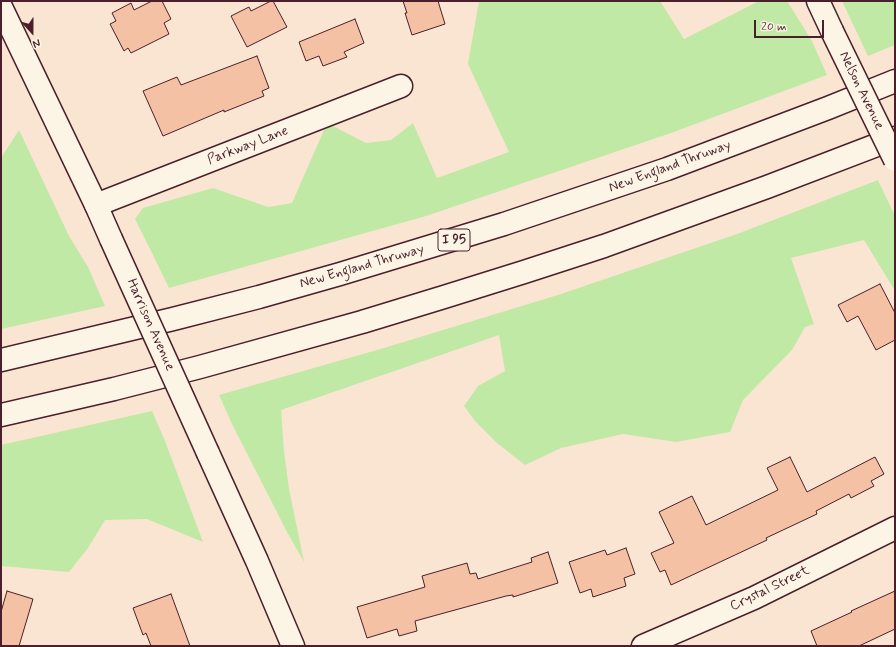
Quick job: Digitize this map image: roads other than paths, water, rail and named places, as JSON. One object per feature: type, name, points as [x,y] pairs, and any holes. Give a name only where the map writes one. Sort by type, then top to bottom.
[{"type":"main road","name":"Nelson Avenue","points":[[818,1],[895,160]]},
{"type":"main road","name":"Harrison Avenue","points":[[1,7],[96,205],[257,561],[293,646]]},
{"type":"main road","name":"New England Thruway","points":[[1,360],[259,297],[504,224],[667,169],[895,81]]},
{"type":"main road","name":"Parkway Lane","points":[[96,205],[401,86]]},
{"type":"main road","points":[[1,415],[114,389],[200,367],[444,298],[604,246],[767,187],[895,138]]},
{"type":"main road","name":"Crystal Street","points":[[643,646],[754,598],[895,528]]}]
